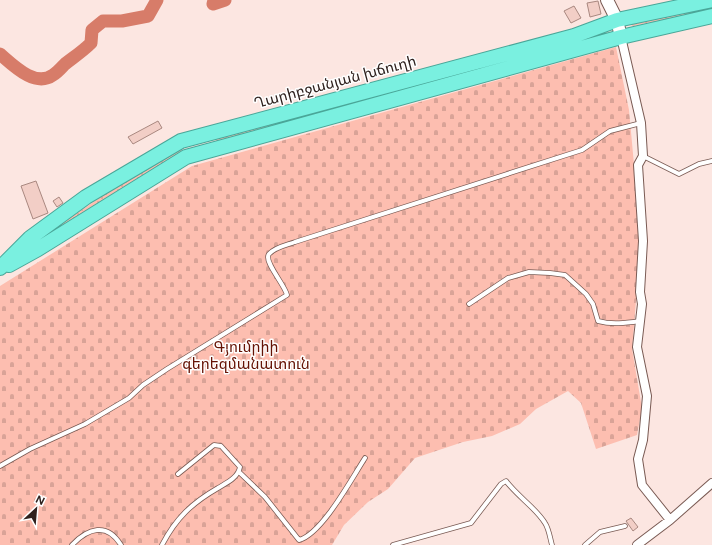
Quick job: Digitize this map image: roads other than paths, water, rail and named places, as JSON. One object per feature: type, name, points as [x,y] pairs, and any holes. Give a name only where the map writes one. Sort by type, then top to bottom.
[{"type":"highway","name":"Ղարիբջանյան խճուղի","points":[[0,269],[30,238],[86,196],[181,141],[574,36],[617,20],[712,0]]},
{"type":"highway","name":"Ղարիբջանյան խճուղի","points":[[0,269],[38,249],[189,156],[621,37],[712,16]]},
{"type":"highway","points":[[181,141],[189,156]]},
{"type":"main road","points":[[607,0],[617,20],[621,37]]},
{"type":"street","points":[[621,37],[640,123],[643,156],[638,165],[644,242],[640,321],[637,347],[647,396],[643,440],[638,459],[642,485],[670,520]]},
{"type":"street","points":[[637,545],[670,520],[712,483]]},
{"type":"lane","points":[[0,466],[30,449],[85,424],[129,398],[144,385],[167,369],[286,295],[285,288],[269,265],[267,258],[269,254],[276,250],[295,242],[582,150],[610,131],[640,123]]},
{"type":"lane","points":[[643,156],[679,174],[698,164],[712,161]]},
{"type":"lane","points":[[469,304],[508,278],[529,272],[550,273],[565,275],[586,294],[593,304],[598,321],[622,323],[640,321]]},
{"type":"lane","points":[[178,474],[214,445],[221,446],[230,454],[240,467],[240,472],[265,498],[299,540],[307,538],[326,516],[365,458]]},
{"type":"lane","points":[[162,545],[185,511],[209,493],[231,480],[240,472]]},
{"type":"lane","points":[[393,545],[471,523],[501,484],[506,481],[515,493],[535,510],[546,524],[552,545]]},
{"type":"lane","points":[[585,545],[600,532],[626,526]]},
{"type":"lane","points":[[72,545],[81,536],[88,532],[99,530],[105,530],[117,539],[121,545]]},
{"type":"waterway","points":[[0,54],[25,74],[39,79],[46,78],[56,73],[91,43],[92,30],[103,21],[122,21],[148,16],[157,0]]},
{"type":"waterway","points":[[214,0],[213,4],[225,0]]},
{"type":"park label","name":"Գյումրիի գերեզմանատուն","points":[[246,356]]}]
